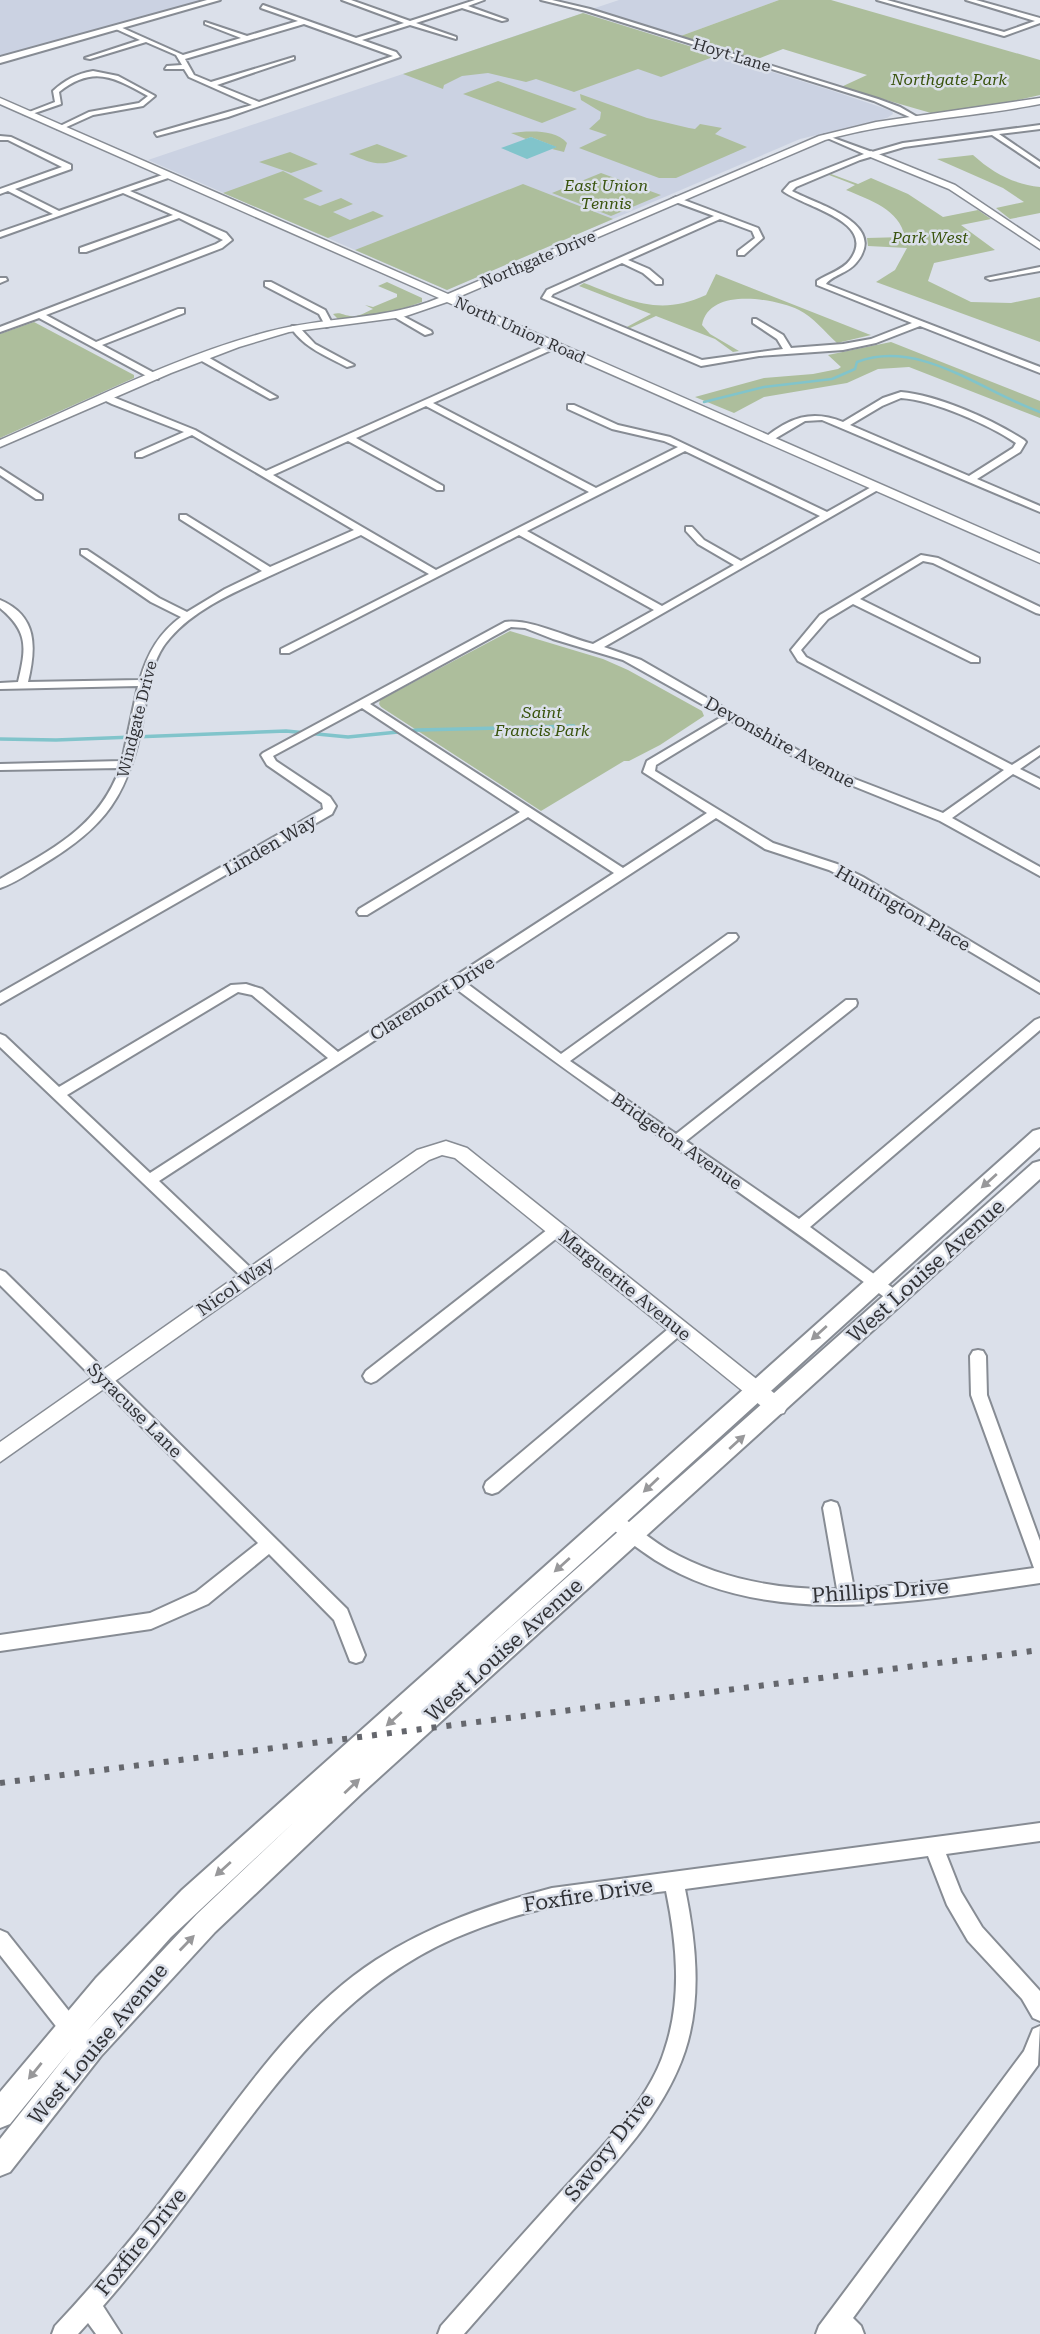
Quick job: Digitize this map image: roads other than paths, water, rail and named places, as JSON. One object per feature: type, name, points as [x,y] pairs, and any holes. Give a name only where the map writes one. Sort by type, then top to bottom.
[{"type":"main road","points":[[0,62],[216,0]]},
{"type":"main road","name":"West Louise Avenue","points":[[0,2162],[92,2046],[206,1923],[622,1528],[756,1390],[1040,1136]]},
{"type":"main road","name":"West Louise Avenue","points":[[0,2114],[69,2029],[151,1939],[221,1871],[442,1677],[482,1637],[777,1406],[1040,1168]]},
{"type":"street","points":[[345,0],[454,38]]},
{"type":"street","points":[[355,40],[481,0]]},
{"type":"street","name":"Hoyt Lane","points":[[544,0],[876,100],[906,111],[916,118]]},
{"type":"street","points":[[560,4],[571,0]]},
{"type":"street","points":[[880,0],[1004,34],[1040,21]]},
{"type":"street","points":[[969,0],[1040,21]]},
{"type":"street","points":[[362,6],[373,2]]},
{"type":"street","points":[[462,6],[504,20]]},
{"type":"street","points":[[157,134],[259,105],[396,58],[397,55],[263,7]]},
{"type":"street","points":[[118,28],[183,57],[303,22]]},
{"type":"street","points":[[207,23],[249,39]]},
{"type":"street","points":[[88,58],[146,40]]},
{"type":"street","points":[[183,57],[191,76],[259,105]]},
{"type":"street","points":[[210,85],[292,58]]},
{"type":"street","points":[[167,68],[186,67]]},
{"type":"street","points":[[27,114],[59,103],[56,91],[68,79],[96,72],[104,72],[126,81],[152,96],[141,105],[91,113],[60,128]]},
{"type":"street","name":"Northgate Drive","points":[[0,444],[105,397],[257,338],[295,328],[399,316],[448,298],[831,135],[916,118],[984,111],[1040,101]]},
{"type":"street","name":"North Union Road","points":[[0,102],[1040,559]]},
{"type":"street","points":[[1040,127],[923,142],[871,153],[787,188],[788,192],[835,212],[846,220],[857,235],[860,247],[855,260],[820,283],[846,296],[1040,370]]},
{"type":"street","points":[[994,134],[1040,165]]},
{"type":"street","points":[[831,135],[952,187],[1040,246]]},
{"type":"street","points":[[0,192],[68,167],[2,138]]},
{"type":"street","points":[[0,235],[167,175]]},
{"type":"street","points":[[9,189],[59,214]]},
{"type":"street","points":[[0,330],[226,243],[228,238],[124,191]]},
{"type":"street","points":[[676,199],[758,233],[757,241],[741,253]]},
{"type":"street","points":[[83,250],[178,216]]},
{"type":"street","points":[[721,216],[546,295],[551,301],[701,363],[745,354],[830,348],[873,341],[918,324]]},
{"type":"street","points":[[621,260],[646,271],[660,282]]},
{"type":"street","points":[[990,278],[1040,269]]},
{"type":"street","points":[[268,284],[323,312],[329,325]]},
{"type":"street","points":[[95,345],[181,311]]},
{"type":"street","points":[[39,315],[155,377]]},
{"type":"street","points":[[399,316],[428,333]]},
{"type":"street","points":[[756,321],[780,337],[789,351]]},
{"type":"street","points":[[295,328],[300,337],[350,365]]},
{"type":"street","points":[[266,475],[555,345]]},
{"type":"street","points":[[203,358],[273,397]]},
{"type":"street","points":[[844,425],[892,398],[909,395],[991,426],[1021,442],[1017,450],[970,478]]},
{"type":"street","points":[[105,397],[136,412],[170,421],[192,432],[436,574]]},
{"type":"street","points":[[426,403],[596,492]]},
{"type":"street","points":[[571,407],[615,427],[667,439],[828,516]]},
{"type":"street","points":[[768,439],[817,415],[1040,509]]},
{"type":"street","points":[[139,455],[192,432]]},
{"type":"street","points":[[349,438],[440,488]]},
{"type":"street","points":[[285,651],[685,447]]},
{"type":"street","points":[[0,471],[39,497]]},
{"type":"street","points":[[596,647],[878,487]]},
{"type":"street","points":[[183,517],[271,572]]},
{"type":"street","points":[[689,529],[701,542],[742,565]]},
{"type":"street","name":"Windgate Drive","points":[[0,884],[84,833],[117,793],[128,764],[143,683],[153,654],[166,636],[187,616],[271,572],[361,531]]},
{"type":"street","points":[[519,531],[662,610]]},
{"type":"street","points":[[84,552],[155,600],[187,616]]},
{"type":"street","points":[[1040,611],[935,560],[921,558],[824,617],[796,650],[802,659],[1040,784]]},
{"type":"street","points":[[852,599],[975,660]]},
{"type":"street","points":[[0,603],[26,626],[30,636],[30,653],[22,686]]},
{"type":"street","name":"Linden Way","points":[[0,999],[327,811],[330,806],[327,800],[271,763],[267,755],[509,624],[525,624],[558,637],[596,647]]},
{"type":"street","name":"Devonshire Avenue","points":[[596,647],[637,662],[830,773],[944,818],[1040,872]]},
{"type":"street","points":[[0,686],[143,683]]},
{"type":"street","points":[[361,703],[624,874]]},
{"type":"street","name":"Huntington Place","points":[[730,716],[651,763],[648,767],[653,775],[769,846],[833,867],[859,880],[1040,989]]},
{"type":"street","points":[[944,818],[1040,750]]},
{"type":"street","points":[[0,767],[128,764]]},
{"type":"street","points":[[363,912],[528,812]]},
{"type":"street","name":"Claremont Drive","points":[[149,1181],[714,814]]},
{"type":"street","points":[[561,1061],[732,937]]},
{"type":"street","name":"Bridgeton Avenue","points":[[457,983],[561,1061],[800,1227],[896,1298]]},
{"type":"street","points":[[58,1094],[236,988],[257,992],[337,1058]]},
{"type":"street","points":[[676,1141],[851,1003]]},
{"type":"street","points":[[800,1227],[1040,1023]]},
{"type":"street","points":[[0,1039],[250,1276]]},
{"type":"street","name":"Nicol Way","points":[[0,1453],[103,1378],[438,1147],[449,1146],[474,1163]]},
{"type":"street","name":"Marguerite Avenue","points":[[474,1163],[777,1406]]},
{"type":"street","points":[[371,1376],[557,1230]]},
{"type":"street","name":"Syracuse Lane","points":[[1,1280],[341,1615],[356,1655]]},
{"type":"street","points":[[492,1487],[679,1328]]},
{"type":"street","points":[[978,1356],[979,1395],[1040,1564]]},
{"type":"street","points":[[831,1508],[847,1598]]},
{"type":"street","name":"Phillips Drive","points":[[622,1528],[666,1560],[728,1585],[773,1595],[847,1598],[1040,1575]]},
{"type":"street","points":[[0,1643],[150,1620],[202,1598],[269,1544]]},
{"type":"street","name":"Foxfire Drive","points":[[63,2334],[145,2242],[263,2084],[304,2035],[330,2008],[362,1982],[424,1942],[494,1912],[552,1897],[1040,1832]]},
{"type":"street","points":[[934,1846],[954,1902],[964,1920],[986,1948],[1017,1978],[1040,2011]]},
{"type":"street","name":"Savory Drive","points":[[449,2334],[614,2148],[650,2097],[674,2053],[684,2017],[687,1964],[686,1937],[674,1882]]},
{"type":"street","points":[[0,1940],[69,2029],[92,2046]]},
{"type":"street","points":[[840,2329],[1031,2058],[1040,2036]]},
{"type":"street","points":[[89,2306],[110,2334]]},
{"type":"water","points":[[531,137],[557,147],[527,159],[501,148]]},
{"type":"waterway","points":[[704,402],[764,387],[832,379],[855,369],[857,362],[880,356],[904,357],[950,370],[1040,412]]},
{"type":"waterway","points":[[0,739],[56,740],[286,731],[348,737],[418,730],[574,726]]},
{"type":"railway","points":[[0,1783],[1040,1650]]},
{"type":"park label","name":"Northgate Park","points":[[949,79]]},
{"type":"park label","name":"East Union Tennis","points":[[606,194]]},
{"type":"park label","name":"Park West","points":[[930,237]]},
{"type":"park label","name":"Saint Francis Park","points":[[542,721]]}]
